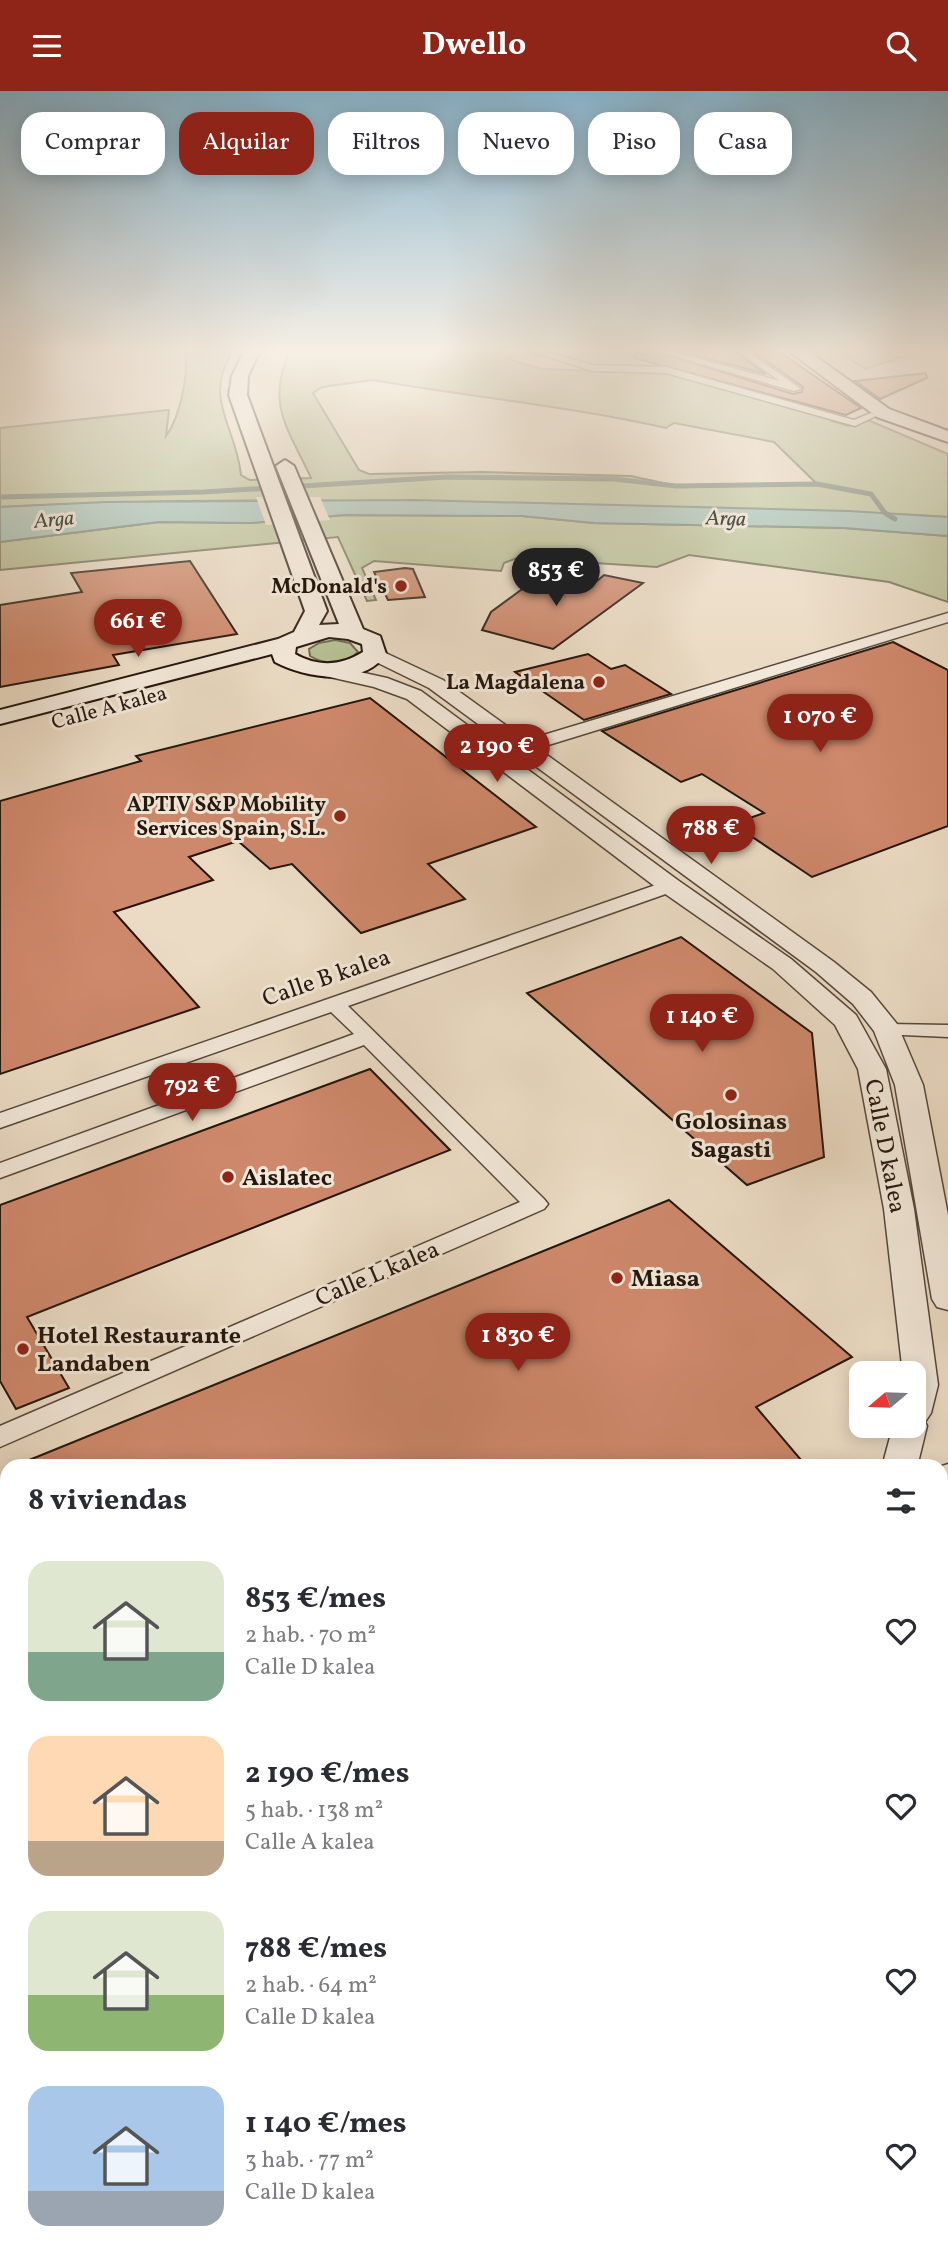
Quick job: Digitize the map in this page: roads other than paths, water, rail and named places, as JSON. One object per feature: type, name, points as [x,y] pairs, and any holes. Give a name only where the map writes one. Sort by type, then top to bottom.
[{"type":"main road","points":[[257,452],[316,611],[284,657],[301,668]]},
{"type":"main road","points":[[279,452],[353,632]]},
{"type":"main road","points":[[0,717],[328,630],[353,632],[372,641],[375,654]]},
{"type":"main road","name":"Calle A kalea","points":[[0,736],[219,677],[301,668],[328,671],[358,666],[375,654]]},
{"type":"street","points":[[523,747],[948,617]]},
{"type":"street","points":[[375,654],[436,684],[636,829],[650,847],[679,870],[670,886]]},
{"type":"street","points":[[328,671],[380,682],[414,695],[670,886],[700,887],[726,905],[744,907]]},
{"type":"street","name":"Calle D kalea","points":[[636,829],[863,998],[887,1030],[909,1085],[948,1299]]},
{"type":"street","name":"Calle B kalea","points":[[0,1121],[332,1002],[670,886]]},
{"type":"street","name":"Calle D kalea","points":[[670,886],[782,964],[846,1021],[872,1069],[899,1209],[918,1361]]},
{"type":"street","name":"Calle L kalea","points":[[0,1437],[536,1204],[332,1002]]},
{"type":"street","points":[[887,1030],[948,1031]]},
{"type":"street","points":[[0,1171],[369,1036]]},
{"type":"street","points":[[901,1459],[907,1439]]},
{"type":"water","name":"Arga","points":[[415,500],[849,511],[948,517],[948,536],[844,528],[594,523],[522,516],[345,515],[250,523],[159,522],[0,542],[0,507],[106,502]]},
{"type":"waterway","name":"Arga","points":[[0,497],[204,492],[447,477],[614,479],[676,486],[817,484],[871,494],[885,513],[895,519]]},
{"type":"place","name":"McDonald's","points":[[401,586]]},
{"type":"place","name":"La Magdalena","points":[[599,682]]},
{"type":"place","name":"APTIV S&P Mobility Services Spain, S.L.","points":[[340,816]]},
{"type":"place","name":"Golosinas Sagasti","points":[[731,1095]]},
{"type":"place","name":"Aislatec","points":[[228,1177]]},
{"type":"place","name":"Miasa","points":[[617,1278]]},
{"type":"place","name":"Hotel Restaurante Landaben","points":[[23,1349]]}]
